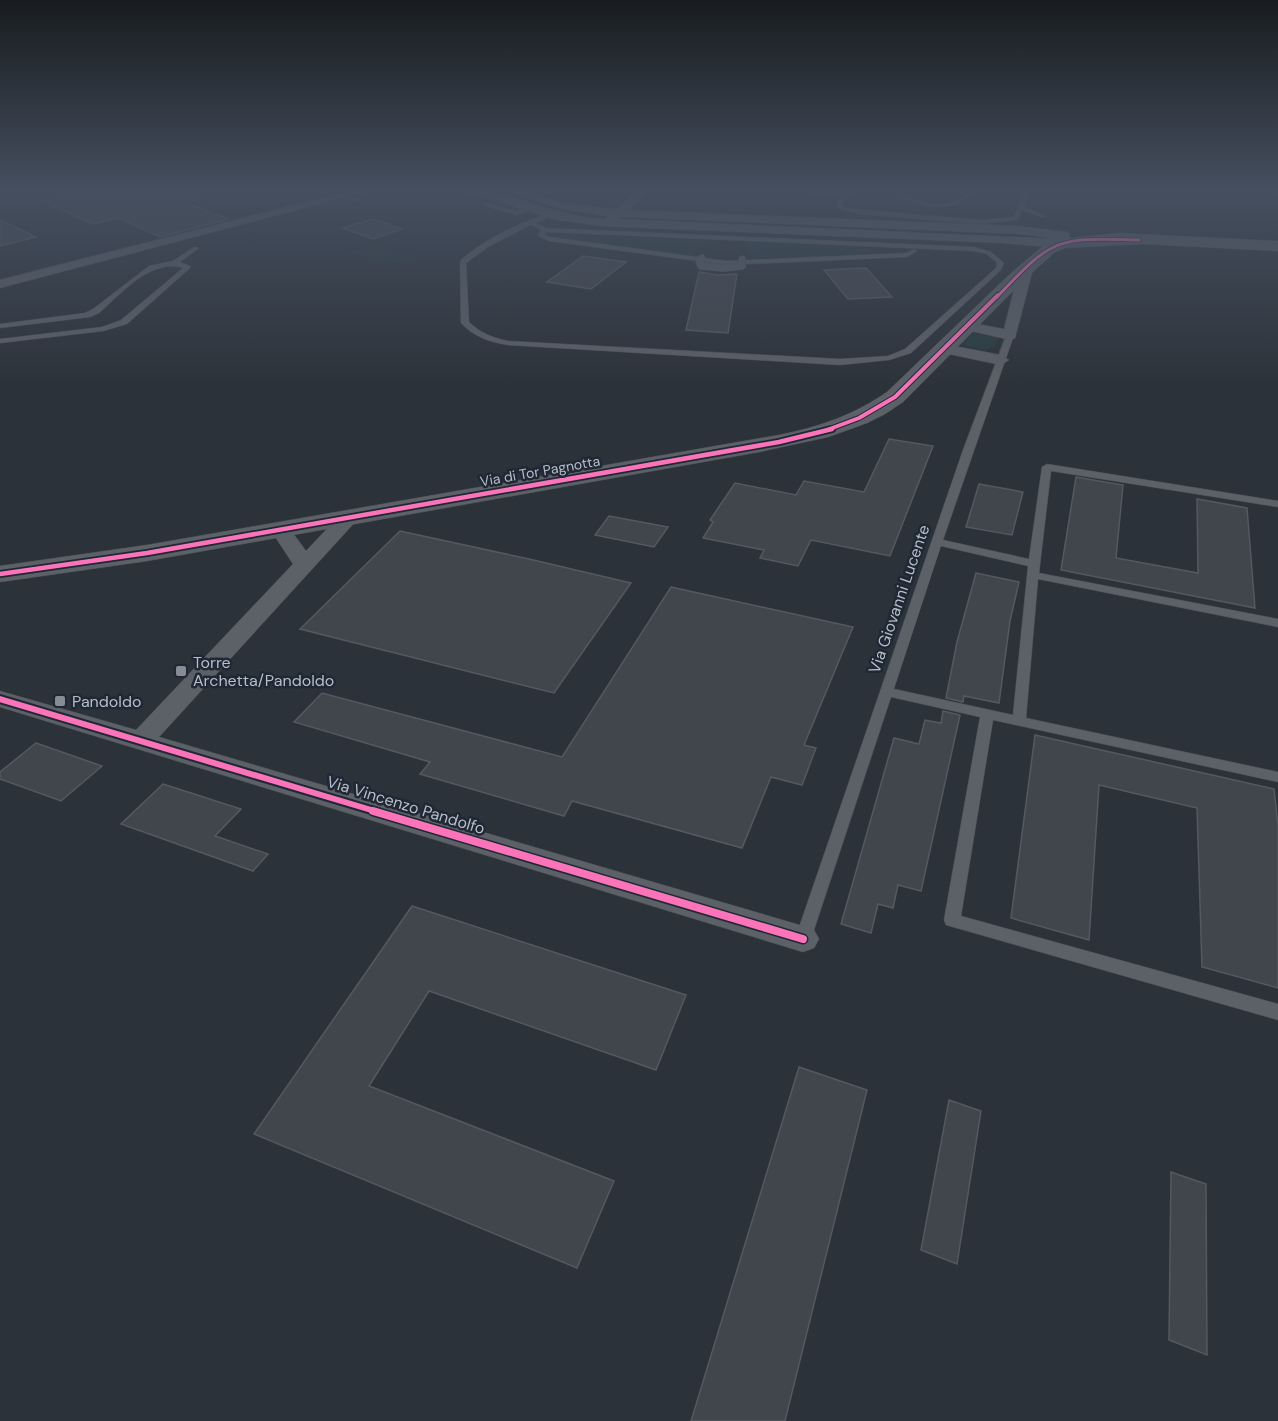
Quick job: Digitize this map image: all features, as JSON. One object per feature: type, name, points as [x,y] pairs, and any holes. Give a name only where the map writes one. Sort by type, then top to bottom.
[{"type":"street","points":[[0,284],[113,256]]},
{"type":"street","name":"Via di Tor Pagnotta","points":[[1026,269],[1031,256]]},
{"type":"street","name":"Via di Tor Pagnotta","points":[[0,574],[147,553],[762,445],[835,428],[888,403],[1041,256]]},
{"type":"street","name":"Via Giovanni Lucente","points":[[1010,335],[1026,269]]},
{"type":"street","points":[[967,326],[1010,335]]},
{"type":"street","points":[[944,349],[1001,360]]},
{"type":"street","points":[[142,740],[349,517]]},
{"type":"street","points":[[280,529],[304,566]]},
{"type":"street","name":"Via Vincenzo Pandolfo","points":[[0,699],[803,939]]},
{"type":"lane","points":[[175,264],[185,256]]},
{"type":"lane","points":[[469,256],[463,263],[465,323],[472,331],[496,341],[840,362],[889,358],[908,351],[999,269],[1001,263],[993,256]]},
{"type":"lane","points":[[677,256],[727,263],[877,256]]},
{"type":"lane","points":[[704,256],[699,261],[701,266],[723,268],[742,266],[741,256]]},
{"type":"lane","points":[[0,326],[87,315],[96,311],[151,267],[175,264],[188,267],[124,322],[103,329],[0,341]]},
{"type":"lane","name":"Via Giovanni Lucente","points":[[803,939],[937,542],[1010,335]]},
{"type":"lane","points":[[1019,721],[1047,467],[1278,504]]},
{"type":"lane","points":[[937,542],[1034,570],[1278,623]]},
{"type":"lane","points":[[886,692],[1278,777]]},
{"type":"lane","points":[[987,714],[952,920],[1278,1012]]},
{"type":"shaded area","points":[[364,256],[415,257],[398,263]]},
{"type":"shaded area","points":[[753,256],[821,256],[755,259]]},
{"type":"shaded area","points":[[974,333],[998,338],[995,347],[983,350],[962,345]]},
{"type":"building","points":[[583,256],[626,262],[591,289],[547,282]]},
{"type":"building","points":[[866,268],[892,297],[848,299],[824,270]]},
{"type":"building","points":[[699,272],[718,275],[737,274],[728,333],[686,330]]},
{"type":"building","points":[[889,439],[933,446],[890,556],[811,540],[798,566],[760,558],[764,550],[703,538],[713,522],[710,520],[735,483],[796,495],[804,481],[864,492]]},
{"type":"building","points":[[1076,477],[1123,485],[1116,558],[1198,573],[1197,499],[1247,508],[1255,608],[1061,570]]},
{"type":"building","points":[[979,484],[1023,492],[1012,535],[966,527]]},
{"type":"building","points":[[609,516],[668,527],[654,547],[595,535]]},
{"type":"building","points":[[400,531],[631,583],[554,693],[300,629]]},
{"type":"building","points":[[976,573],[1019,582],[1010,621],[999,703],[964,696],[963,702],[946,698],[957,642]]},
{"type":"building","points":[[671,587],[853,627],[804,745],[816,748],[802,785],[771,777],[742,848],[572,801],[564,816],[420,774],[430,762],[294,722],[322,693],[562,757]]},
{"type":"building","points":[[943,711],[960,715],[921,891],[898,885],[893,908],[878,904],[871,933],[841,924],[894,738],[919,744],[925,720],[941,723]]},
{"type":"building","points":[[1035,735],[1274,789],[1278,825],[1278,988],[1202,967],[1197,808],[1099,785],[1089,940],[1011,918]]},
{"type":"building","points":[[36,743],[102,766],[61,801],[0,779],[0,772]]},
{"type":"building","points":[[163,784],[241,809],[215,836],[268,854],[253,871],[121,824]]},
{"type":"building","points":[[412,906],[686,995],[656,1070],[429,991],[369,1086],[614,1181],[577,1268],[254,1134]]},
{"type":"building","points":[[799,1067],[867,1090],[785,1421],[691,1421]]},
{"type":"building","points":[[949,1100],[981,1111],[957,1264],[921,1250]]},
{"type":"building","points":[[1171,1172],[1206,1184],[1207,1355],[1169,1340]]},
{"type":"cycle path","points":[[0,574],[147,553],[759,445],[840,426],[878,409],[895,397],[1041,256]]},
{"type":"cycle path","points":[[0,699],[803,939]]},
{"type":"place","name":"Torre Archetta/Pandoldo","points":[[181,671]]},
{"type":"place","name":"Pandoldo","points":[[60,701]]}]
